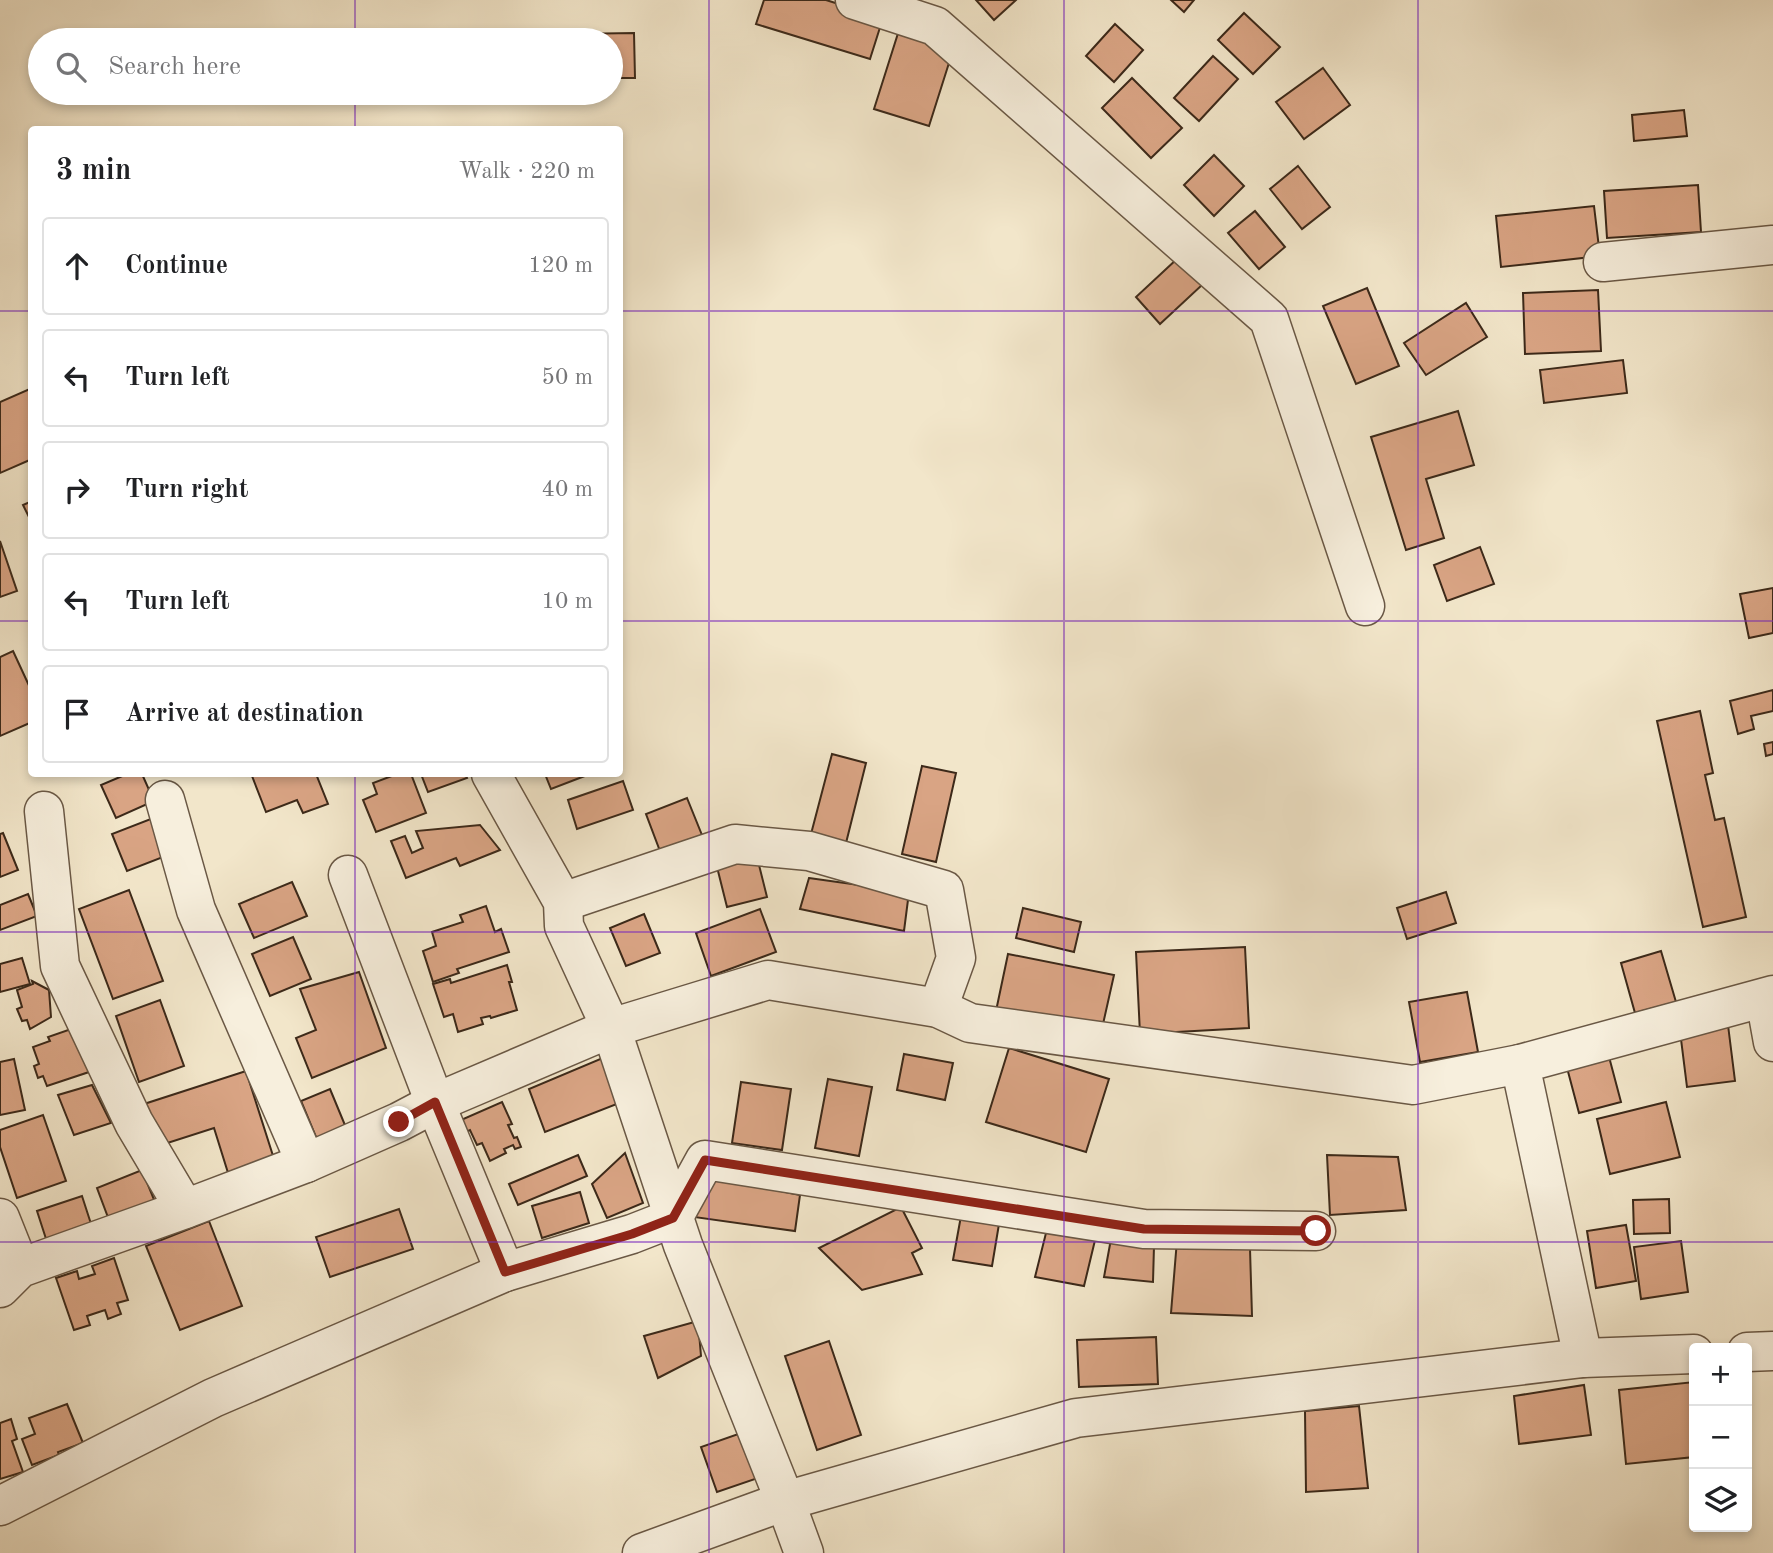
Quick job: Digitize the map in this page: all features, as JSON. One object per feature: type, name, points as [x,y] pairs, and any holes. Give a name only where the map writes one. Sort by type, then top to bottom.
[{"type":"street","points":[[855,0],[935,26],[1269,319],[1366,606]]},
{"type":"street","points":[[1603,262],[1773,245]]},
{"type":"street","points":[[493,777],[563,902],[564,926],[611,1028],[673,1218],[804,1553]]},
{"type":"street","points":[[165,800],[196,910],[306,1163]]},
{"type":"street","points":[[44,811],[60,966],[134,1123],[185,1209]]},
{"type":"street","points":[[563,902],[735,844],[809,851],[944,890],[956,958],[938,1008]]},
{"type":"street","points":[[348,875],[435,1102],[505,1272]]},
{"type":"street","points":[[0,1218],[10,1278],[306,1163],[399,1122],[435,1102],[611,1028],[768,980],[938,1008],[970,1023],[1413,1085],[1520,1064],[1769,996],[1773,1042]]},
{"type":"street","points":[[1520,1064],[1583,1358]]},
{"type":"street","points":[[0,1506],[213,1398],[505,1272],[632,1234],[673,1218],[705,1160],[1144,1229],[1316,1231]]},
{"type":"street","points":[[1752,1352],[1773,1351]]},
{"type":"street","points":[[642,1553],[785,1501],[1076,1418],[1583,1358],[1689,1354]]},
{"type":"building","points":[[764,0],[826,0],[883,18],[870,59],[756,24]]},
{"type":"building","points":[[976,0],[1016,0],[994,20]]},
{"type":"building","points":[[1171,0],[1194,0],[1184,12]]},
{"type":"building","points":[[1244,13],[1280,47],[1253,74],[1218,40]]},
{"type":"building","points":[[1115,24],[1143,50],[1114,82],[1086,56]]},
{"type":"building","points":[[900,27],[955,44],[929,126],[874,109]]},
{"type":"building","points":[[623,33],[634,33],[635,78],[623,78]]},
{"type":"building","points":[[1213,56],[1238,79],[1199,121],[1174,98]]},
{"type":"building","points":[[1323,68],[1350,105],[1304,139],[1276,102]]},
{"type":"building","points":[[1132,78],[1182,128],[1151,158],[1102,108]]},
{"type":"building","points":[[1684,110],[1687,136],[1634,141],[1632,115]]},
{"type":"building","points":[[1214,155],[1244,186],[1214,216],[1184,185]]},
{"type":"building","points":[[1298,166],[1330,207],[1302,229],[1270,189]]},
{"type":"building","points":[[1698,185],[1701,232],[1607,238],[1604,191]]},
{"type":"building","points":[[1594,206],[1600,256],[1501,267],[1496,216]]},
{"type":"building","points":[[1255,211],[1285,247],[1259,269],[1228,233]]},
{"type":"building","points":[[1178,258],[1202,285],[1160,324],[1136,297]]},
{"type":"building","points":[[1367,288],[1399,366],[1356,384],[1323,306]]},
{"type":"building","points":[[1598,290],[1601,351],[1525,354],[1523,293]]},
{"type":"building","points":[[1466,303],[1487,337],[1426,375],[1404,343]]},
{"type":"building","points":[[1623,360],[1627,393],[1544,403],[1540,370]]},
{"type":"building","points":[[28,390],[28,461],[0,473],[0,402]]},
{"type":"building","points":[[1458,411],[1474,465],[1426,479],[1444,538],[1406,550],[1371,437]]},
{"type":"building","points":[[0,541],[17,591],[0,597]]},
{"type":"building","points":[[1480,547],[1494,584],[1447,601],[1434,565]]},
{"type":"building","points":[[1773,588],[1773,633],[1749,638],[1740,594]]},
{"type":"building","points":[[13,651],[28,683],[28,724],[0,736],[0,657]]},
{"type":"building","points":[[1773,690],[1773,711],[1751,716],[1754,729],[1738,734],[1730,701]]},
{"type":"building","points":[[1700,711],[1713,773],[1705,775],[1715,820],[1724,818],[1746,917],[1703,927],[1657,721]]},
{"type":"building","points":[[1773,742],[1773,754],[1766,756],[1764,744]]},
{"type":"building","points":[[832,754],[866,763],[846,843],[811,834]]},
{"type":"building","points":[[922,766],[956,773],[936,862],[902,854]]},
{"type":"building","points":[[120,777],[143,777],[154,801],[116,818],[101,785]]},
{"type":"building","points":[[252,777],[317,777],[328,804],[303,813],[297,800],[266,812]]},
{"type":"building","points":[[389,777],[412,777],[426,813],[376,832],[363,800],[377,794],[373,783]]},
{"type":"building","points":[[422,777],[467,778],[428,792]]},
{"type":"building","points":[[546,777],[582,777],[551,789]]},
{"type":"building","points":[[623,781],[633,810],[577,829],[568,800]]},
{"type":"building","points":[[687,798],[708,850],[666,867],[646,814]]},
{"type":"building","points":[[161,815],[176,852],[127,871],[112,834]]},
{"type":"building","points":[[480,825],[500,850],[460,866],[456,858],[406,878],[391,841],[405,836],[412,853],[423,848],[416,831]]},
{"type":"building","points":[[3,833],[18,870],[0,877],[0,834]]},
{"type":"building","points":[[757,857],[767,897],[727,907],[717,867]]},
{"type":"building","points":[[809,878],[909,892],[904,931],[800,909]]},
{"type":"building","points":[[292,882],[307,916],[254,938],[239,904]]},
{"type":"building","points":[[129,890],[163,981],[113,999],[79,909]]},
{"type":"building","points":[[1446,892],[1456,923],[1407,939],[1397,908]]},
{"type":"building","points":[[28,894],[37,916],[0,930],[0,905]]},
{"type":"building","points":[[486,906],[495,932],[501,929],[509,952],[457,969],[459,973],[433,982],[423,951],[436,946],[432,932],[463,922],[460,915]]},
{"type":"building","points":[[1023,908],[1081,922],[1074,952],[1016,938]]},
{"type":"building","points":[[760,909],[776,952],[711,976],[696,933]]},
{"type":"building","points":[[644,914],[660,953],[626,966],[610,928]]},
{"type":"building","points":[[293,937],[311,979],[270,996],[252,954]]},
{"type":"building","points":[[1245,947],[1249,1028],[1140,1034],[1136,952]]},
{"type":"building","points":[[1661,951],[1676,1002],[1635,1013],[1621,963]]},
{"type":"building","points":[[1008,954],[1114,975],[1101,1033],[996,1011]]},
{"type":"building","points":[[22,958],[30,984],[0,992],[0,964]]},
{"type":"building","points":[[507,965],[517,1010],[491,1018],[481,1018],[483,1024],[458,1032],[453,1014],[444,1017],[433,984],[450,979],[451,983]]},
{"type":"building","points":[[359,972],[386,1048],[312,1078],[296,1038],[316,1030],[300,989]]},
{"type":"building","points":[[32,981],[49,990],[51,1017],[30,1029],[27,1020],[22,1021],[17,1009],[22,1007],[17,990],[33,984]]},
{"type":"building","points":[[1467,992],[1478,1052],[1420,1062],[1409,1002]]},
{"type":"building","points":[[160,1000],[184,1066],[139,1082],[116,1016]]},
{"type":"building","points":[[1728,1025],[1735,1081],[1687,1087],[1680,1031]]},
{"type":"building","points":[[74,1028],[89,1072],[47,1086],[43,1076],[38,1078],[34,1066],[39,1064],[33,1047],[50,1041],[48,1037]]},
{"type":"building","points":[[1009,1048],[1109,1079],[1086,1152],[986,1122]]},
{"type":"building","points":[[1608,1053],[1621,1102],[1579,1113],[1566,1064]]},
{"type":"building","points":[[904,1054],[953,1063],[945,1100],[897,1090]]},
{"type":"building","points":[[605,1057],[622,1102],[545,1132],[529,1089]]},
{"type":"building","points":[[14,1059],[25,1110],[0,1115],[0,1062]]},
{"type":"building","points":[[246,1071],[275,1162],[229,1176],[214,1128],[155,1147],[141,1105]]},
{"type":"building","points":[[828,1079],[872,1087],[859,1156],[815,1148]]},
{"type":"building","points":[[741,1082],[791,1089],[782,1150],[732,1143]]},
{"type":"building","points":[[92,1085],[111,1123],[74,1135],[58,1095]]},
{"type":"building","points":[[330,1089],[347,1130],[318,1142],[301,1101]]},
{"type":"building","points":[[502,1102],[512,1124],[508,1125],[521,1147],[515,1149],[513,1145],[504,1149],[506,1153],[490,1161],[482,1143],[477,1145],[470,1130],[466,1132],[461,1120]]},
{"type":"building","points":[[1666,1102],[1680,1157],[1610,1174],[1597,1119]]},
{"type":"building","points":[[43,1115],[66,1181],[17,1198],[0,1147],[0,1130]]},
{"type":"building","points":[[625,1153],[643,1203],[607,1218],[592,1184]]},
{"type":"building","points":[[578,1155],[587,1176],[518,1205],[509,1184]]},
{"type":"building","points":[[1327,1155],[1398,1157],[1406,1210],[1330,1215]]},
{"type":"building","points":[[142,1170],[155,1202],[109,1220],[97,1188]]},
{"type":"building","points":[[697,1174],[800,1195],[795,1231],[694,1217]]},
{"type":"building","points":[[580,1192],[589,1223],[542,1238],[532,1206]]},
{"type":"building","points":[[82,1196],[93,1230],[48,1245],[37,1211]]},
{"type":"building","points":[[1669,1199],[1670,1233],[1634,1234],[1633,1200]]},
{"type":"building","points":[[963,1205],[1001,1212],[992,1266],[953,1260]]},
{"type":"building","points":[[901,1207],[922,1248],[912,1253],[922,1274],[862,1290],[819,1248]]},
{"type":"building","points":[[399,1209],[413,1249],[330,1277],[316,1237]]},
{"type":"building","points":[[209,1221],[242,1306],[180,1330],[146,1246]]},
{"type":"building","points":[[1626,1225],[1636,1281],[1596,1288],[1587,1231]]},
{"type":"building","points":[[1047,1229],[1096,1236],[1084,1286],[1035,1277]]},
{"type":"building","points":[[1111,1239],[1154,1246],[1153,1282],[1104,1277]]},
{"type":"building","points":[[1177,1240],[1250,1249],[1252,1316],[1171,1313]]},
{"type":"building","points":[[1681,1241],[1688,1292],[1641,1299],[1634,1247]]},
{"type":"building","points":[[114,1258],[128,1300],[117,1303],[121,1314],[108,1319],[105,1310],[87,1316],[90,1325],[74,1330],[56,1278],[77,1271],[79,1279],[95,1274],[92,1266]]},
{"type":"building","points":[[698,1321],[701,1356],[658,1378],[644,1336]]},
{"type":"building","points":[[1156,1337],[1158,1384],[1079,1387],[1077,1340]]},
{"type":"building","points":[[829,1341],[861,1435],[817,1450],[785,1356]]},
{"type":"building","points":[[1689,1383],[1689,1458],[1626,1464],[1619,1390]]},
{"type":"building","points":[[1584,1385],[1591,1435],[1519,1444],[1514,1396]]},
{"type":"building","points":[[67,1404],[83,1443],[32,1465],[22,1439],[35,1434],[29,1418]]},
{"type":"building","points":[[1359,1406],[1368,1488],[1306,1492],[1305,1411]]},
{"type":"building","points":[[11,1419],[17,1439],[12,1441],[23,1472],[0,1479],[0,1423]]},
{"type":"building","points":[[744,1432],[761,1477],[717,1492],[701,1447]]},
{"type":"route","points":[[399,1122],[435,1102],[505,1272],[632,1234],[673,1218],[705,1160],[1144,1229],[1316,1231]]}]
